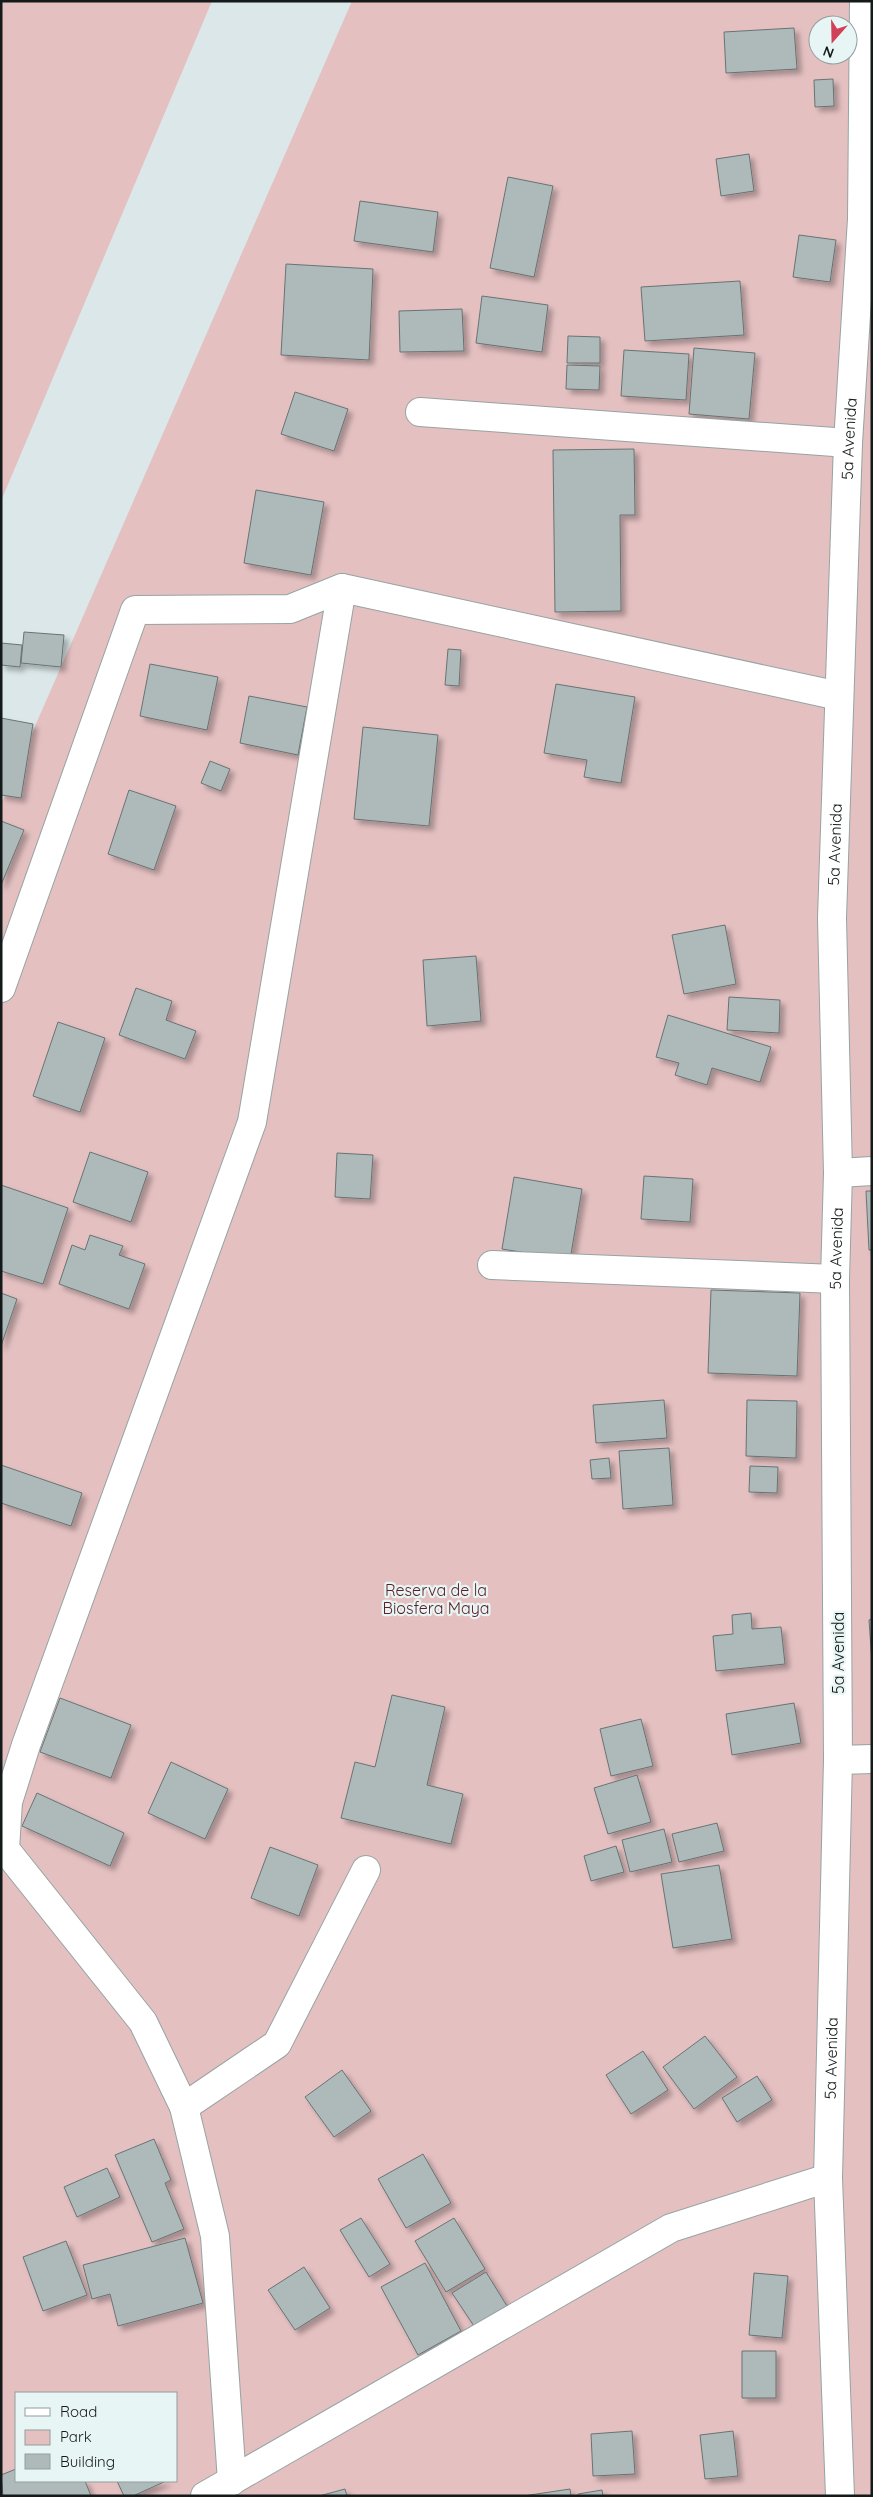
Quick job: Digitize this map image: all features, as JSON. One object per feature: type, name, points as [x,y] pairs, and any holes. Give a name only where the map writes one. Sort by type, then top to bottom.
[{"type":"street","name":"5a Avenida","points":[[840,2496],[828,2178],[838,1760],[835,1279],[838,1173],[832,918],[848,443],[867,220],[864,1]]},
{"type":"street","points":[[420,412],[848,443]]},
{"type":"street","points":[[1,988],[136,610],[290,610],[342,588],[839,696]]},
{"type":"street","points":[[232,2481],[215,2236],[184,2107],[143,2022],[5,1849],[8,1802],[26,1745],[252,1122],[342,588]]},
{"type":"street","points":[[838,1173],[872,1171]]},
{"type":"street","points":[[492,1265],[835,1279]]},
{"type":"street","points":[[838,1760],[872,1759]]},
{"type":"street","points":[[184,2107],[277,2044],[366,1870]]},
{"type":"street","points":[[205,2496],[671,2228],[828,2178]]},
{"type":"green space","points":[[1,1],[212,1],[1,501]]},
{"type":"green space","name":"Reserva de la Biosfera Maya","points":[[352,1],[872,1],[872,2496],[1,2496],[1,804]]},
{"type":"building","points":[[794,28],[797,69],[726,73],[724,32]]},
{"type":"building","points":[[833,79],[834,106],[815,107],[814,80]]},
{"type":"building","points":[[749,154],[754,191],[721,196],[716,159]]},
{"type":"building","points":[[508,177],[553,186],[534,277],[490,268]]},
{"type":"building","points":[[360,201],[438,212],[433,252],[354,241]]},
{"type":"building","points":[[799,235],[836,240],[830,282],[793,277]]},
{"type":"building","points":[[286,264],[373,269],[369,360],[281,355]]},
{"type":"building","points":[[740,281],[744,335],[645,341],[641,287]]},
{"type":"building","points":[[482,296],[548,305],[542,352],[476,343]]},
{"type":"building","points":[[462,309],[464,351],[400,352],[399,311]]},
{"type":"building","points":[[568,336],[600,337],[600,363],[567,363]]},
{"type":"building","points":[[694,348],[755,353],[749,419],[689,414]]},
{"type":"building","points":[[624,350],[689,354],[686,400],[621,396]]},
{"type":"building","points":[[567,365],[600,366],[599,390],[566,389]]},
{"type":"building","points":[[295,392],[348,409],[334,451],[281,434]]},
{"type":"building","points":[[634,449],[635,515],[620,515],[621,611],[555,612],[553,450]]},
{"type":"building","points":[[256,490],[324,502],[311,575],[244,563]]},
{"type":"building","points":[[24,632],[64,635],[61,667],[21,663]]},
{"type":"building","points":[[1,643],[22,645],[20,667],[1,665]]},
{"type":"building","points":[[448,649],[461,650],[459,686],[445,685]]},
{"type":"building","points":[[150,664],[218,677],[207,730],[140,716]]},
{"type":"building","points":[[556,684],[635,697],[621,783],[584,777],[587,760],[544,753]]},
{"type":"building","points":[[249,696],[307,707],[298,755],[240,743]]},
{"type":"building","points":[[1,718],[33,724],[21,798],[1,795]]},
{"type":"building","points":[[363,727],[438,735],[429,826],[354,819]]},
{"type":"building","points":[[210,761],[230,769],[221,791],[201,783]]},
{"type":"building","points":[[129,790],[176,806],[154,870],[108,854]]},
{"type":"building","points":[[1,821],[24,830],[1,885]]},
{"type":"building","points":[[725,925],[736,984],[684,994],[672,935]]},
{"type":"building","points":[[476,956],[481,1021],[427,1026],[423,960]]},
{"type":"building","points":[[136,988],[172,1001],[166,1020],[196,1031],[185,1059],[119,1035]]},
{"type":"building","points":[[729,997],[780,1000],[779,1033],[727,1030]]},
{"type":"building","points":[[668,1015],[771,1047],[760,1082],[712,1068],[707,1085],[675,1075],[679,1063],[656,1057]]},
{"type":"building","points":[[58,1022],[105,1038],[80,1112],[33,1096]]},
{"type":"building","points":[[90,1152],[148,1172],[131,1222],[73,1202]]},
{"type":"building","points":[[337,1153],[373,1155],[370,1199],[335,1197]]},
{"type":"building","points":[[644,1176],[693,1179],[690,1222],[641,1219]]},
{"type":"building","points":[[514,1177],[582,1189],[570,1260],[502,1249]]},
{"type":"building","points":[[1,1185],[68,1208],[43,1284],[1,1271]]},
{"type":"building","points":[[866,1191],[872,1191],[872,1250],[869,1250]]},
{"type":"building","points":[[90,1235],[123,1246],[119,1255],[145,1264],[129,1309],[59,1284],[72,1245],[85,1250]]},
{"type":"building","points":[[711,1290],[800,1293],[797,1376],[708,1373]]},
{"type":"building","points":[[1,1293],[17,1299],[1,1346]]},
{"type":"building","points":[[664,1400],[667,1438],[596,1443],[593,1405]]},
{"type":"building","points":[[747,1400],[797,1401],[796,1458],[746,1456]]},
{"type":"building","points":[[669,1448],[673,1505],[623,1509],[619,1451]]},
{"type":"building","points":[[609,1458],[611,1478],[592,1479],[590,1460]]},
{"type":"building","points":[[1,1465],[82,1493],[71,1526],[1,1503]]},
{"type":"building","points":[[750,1466],[778,1467],[777,1493],[749,1492]]},
{"type":"building","points":[[751,1613],[752,1629],[781,1627],[785,1664],[716,1671],[713,1636],[733,1634],[732,1615]]},
{"type":"building","points":[[872,1619],[872,1662],[869,1620]]},
{"type":"building","points":[[392,1695],[445,1707],[427,1785],[463,1794],[451,1844],[341,1818],[355,1762],[375,1767]]},
{"type":"building","points":[[60,1698],[131,1725],[111,1778],[40,1752]]},
{"type":"building","points":[[794,1703],[801,1743],[732,1755],[726,1714]]},
{"type":"building","points":[[641,1719],[653,1766],[611,1776],[600,1729]]},
{"type":"building","points":[[171,1762],[228,1789],[205,1839],[148,1813]]},
{"type":"building","points":[[637,1775],[651,1822],[608,1834],[594,1788]]},
{"type":"building","points":[[37,1793],[124,1833],[110,1866],[22,1826]]},
{"type":"building","points":[[717,1823],[724,1851],[679,1862],[672,1834]]},
{"type":"building","points":[[664,1829],[672,1862],[630,1872],[622,1840]]},
{"type":"building","points":[[616,1846],[624,1872],[591,1881],[584,1856]]},
{"type":"building","points":[[270,1847],[318,1865],[299,1916],[251,1898]]},
{"type":"building","points":[[719,1865],[732,1939],[673,1948],[661,1874]]},
{"type":"building","points":[[705,2036],[737,2077],[694,2109],[663,2067]]},
{"type":"building","points":[[643,2051],[668,2090],[631,2114],[606,2075]]},
{"type":"building","points":[[342,2070],[371,2111],[334,2137],[305,2097]]},
{"type":"building","points":[[757,2076],[772,2100],[737,2122],[722,2098]]},
{"type":"building","points":[[154,2139],[171,2180],[165,2183],[184,2229],[152,2242],[115,2155]]},
{"type":"building","points":[[423,2154],[451,2203],[406,2228],[378,2179]]},
{"type":"building","points":[[107,2168],[120,2197],[77,2217],[64,2187]]},
{"type":"building","points":[[361,2218],[390,2264],[369,2277],[340,2230]]},
{"type":"building","points":[[454,2218],[485,2269],[446,2292],[415,2241]]},
{"type":"building","points":[[185,2238],[203,2303],[118,2326],[110,2294],[92,2299],[83,2265]]},
{"type":"building","points":[[66,2241],[87,2295],[43,2311],[23,2257]]},
{"type":"building","points":[[425,2263],[461,2331],[418,2355],[381,2287]]},
{"type":"building","points":[[304,2267],[330,2308],[295,2330],[268,2290]]},
{"type":"building","points":[[486,2272],[507,2306],[474,2326],[452,2293]]},
{"type":"building","points":[[754,2273],[788,2276],[782,2338],[749,2335]]},
{"type":"building","points":[[742,2351],[776,2351],[776,2398],[742,2398]]},
{"type":"building","points":[[632,2431],[635,2474],[593,2476],[591,2434]]},
{"type":"building","points":[[733,2431],[738,2476],[705,2479],[700,2435]]},
{"type":"building","points":[[15,2469],[15,2482],[85,2482],[91,2496],[3,2496],[1,2475]]},
{"type":"building","points":[[117,2482],[164,2482],[133,2496],[124,2496]]},
{"type":"building","points":[[345,2489],[347,2496],[319,2496]]},
{"type":"building","points":[[570,2489],[571,2496],[523,2496]]},
{"type":"building","points":[[602,2490],[603,2496],[578,2496],[578,2494]]}]
